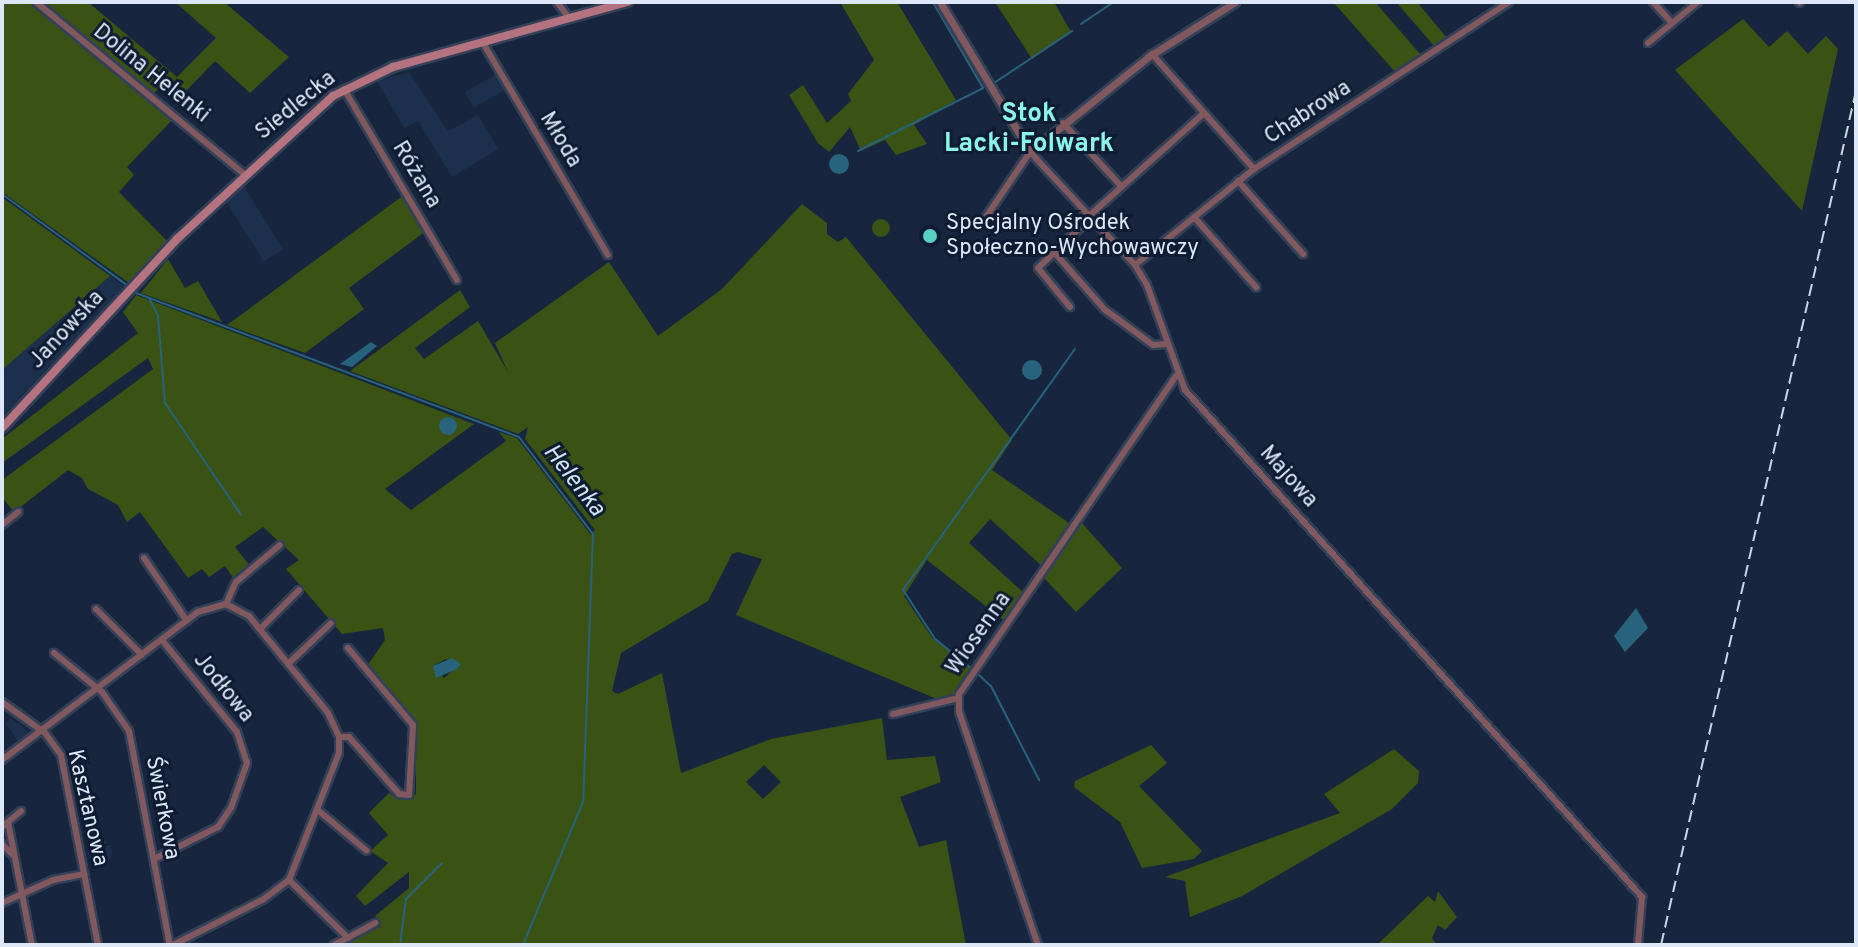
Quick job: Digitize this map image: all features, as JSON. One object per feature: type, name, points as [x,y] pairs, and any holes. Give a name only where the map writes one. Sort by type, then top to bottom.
[{"type":"main road","name":"Siedlecka","points":[[127,293],[244,174],[344,89],[393,67],[628,2]]},
{"type":"main road","name":"Janowska","points":[[2,428],[127,293]]},
{"type":"street","name":"Dolina Helenki","points":[[36,2],[244,174]]},
{"type":"street","points":[[557,2],[570,19]]},
{"type":"street","name":"Majowa","points":[[940,2],[1030,152],[1135,265],[1147,285],[1176,376],[1642,897],[1638,945]]},
{"type":"street","points":[[986,217],[1030,152],[1063,123],[1152,54],[1235,2]]},
{"type":"street","name":"Chabrowa","points":[[1135,265],[1254,169],[1509,2]]},
{"type":"street","points":[[1653,2],[1672,23]]},
{"type":"street","points":[[1648,43],[1698,2]]},
{"type":"street","name":"Młoda","points":[[483,43],[608,255]]},
{"type":"street","points":[[1152,54],[1254,169]]},
{"type":"street","name":"Różana","points":[[344,89],[457,280]]},
{"type":"street","points":[[1070,307],[1038,268],[1121,186],[1204,113]]},
{"type":"street","points":[[1063,123],[1121,186]]},
{"type":"street","points":[[1238,181],[1303,254]]},
{"type":"street","points":[[1194,217],[1256,287]]},
{"type":"street","points":[[1054,252],[1104,309],[1153,345],[1166,344]]},
{"type":"street","name":"Wiosenna","points":[[1038,945],[958,698],[1176,376]]},
{"type":"street","points":[[2,525],[18,512]]},
{"type":"street","points":[[226,604],[229,589],[280,545]]},
{"type":"street","points":[[144,558],[187,621]]},
{"type":"street","points":[[260,629],[299,590]]},
{"type":"street","points":[[200,599],[206,608]]},
{"type":"street","points":[[2,760],[206,608],[226,604],[240,609],[260,629],[328,713],[339,737],[336,762],[289,880],[264,899],[172,945]]},
{"type":"street","points":[[96,609],[142,655]]},
{"type":"street","points":[[288,664],[331,623]]},
{"type":"street","name":"Jodłowa","points":[[154,859],[218,827],[231,808],[247,763],[245,744],[162,640]]},
{"type":"street","points":[[339,737],[349,737],[399,794],[409,795],[413,725],[348,648]]},
{"type":"street","name":"Świerkowa","points":[[54,653],[98,688],[129,731],[172,945]]},
{"type":"street","points":[[893,714],[958,698]]},
{"type":"street","name":"Kasztanowa","points":[[2,702],[42,731],[63,763],[98,945]]},
{"type":"street","points":[[21,811],[5,824],[32,945]]},
{"type":"street","points":[[319,811],[367,851]]},
{"type":"street","points":[[2,844],[15,858]]},
{"type":"street","points":[[2,903],[22,893],[84,874]]},
{"type":"street","points":[[289,880],[348,938]]},
{"type":"street","points":[[334,945],[375,923]]},
{"type":"shaded area","points":[[409,72],[448,131],[478,115],[498,149],[452,177],[418,121],[404,128],[377,81]]},
{"type":"shaded area","points":[[497,74],[506,90],[473,108],[465,92]]},
{"type":"shaded area","points":[[839,154],[846,157],[849,164],[846,171],[839,174],[832,171],[829,164],[832,157]]},
{"type":"shaded area","points":[[243,185],[283,249],[264,262],[223,197]]},
{"type":"shaded area","points":[[110,276],[124,286],[2,417],[2,370]]},
{"type":"shaded area","points":[[371,342],[377,346],[352,367],[340,364]]},
{"type":"shaded area","points":[[1028,360],[1036,360],[1042,370],[1036,380],[1028,380],[1022,374],[1022,366]]},
{"type":"shaded area","points":[[448,417],[457,426],[448,435],[439,426]]},
{"type":"shaded area","points":[[1636,608],[1648,628],[1625,652],[1614,636]]},
{"type":"shaded area","points":[[452,658],[461,664],[457,669],[436,678],[433,666]]},
{"type":"shaded area","points":[[11,718],[31,734],[20,744],[5,723]]},
{"type":"shaded area","points":[[100,840],[109,843],[112,852],[109,861],[100,864],[91,861],[88,852],[91,843]]},
{"type":"green space","points":[[2,2],[33,2],[174,118],[127,167],[134,175],[119,192],[167,241],[129,283],[2,192]]},
{"type":"green space","points":[[41,2],[88,2],[177,77],[216,38],[175,2],[224,2],[289,57],[250,93],[215,61],[186,91],[169,79],[153,94]]},
{"type":"green space","points":[[840,2],[897,2],[956,100],[914,125],[927,144],[896,155],[885,140],[861,151],[850,127],[829,152],[818,143],[789,95],[803,85],[827,123],[851,101],[848,94],[874,60]]},
{"type":"green space","points":[[995,2],[1054,2],[1071,32],[1032,59]]},
{"type":"green space","points":[[1333,2],[1375,2],[1421,55],[1396,73]]},
{"type":"green space","points":[[1396,2],[1417,2],[1447,38],[1435,47]]},
{"type":"green space","points":[[1743,19],[1769,47],[1787,31],[1808,54],[1826,36],[1838,49],[1802,211],[1675,70]]},
{"type":"green space","points":[[404,195],[426,231],[349,288],[364,309],[305,353],[227,325]]},
{"type":"green space","points":[[2,197],[110,276],[2,370]]},
{"type":"green space","points":[[802,204],[827,223],[827,234],[838,242],[846,237],[1012,440],[992,470],[1072,525],[1043,567],[990,519],[969,543],[1025,594],[1006,622],[927,560],[904,596],[933,639],[973,669],[955,697],[944,702],[736,615],[762,559],[738,552],[732,554],[708,601],[621,653],[612,691],[618,694],[662,673],[681,773],[771,739],[882,718],[887,760],[935,756],[941,782],[900,797],[919,847],[946,840],[966,945],[343,945],[381,926],[375,916],[409,888],[409,872],[365,906],[356,896],[388,863],[370,851],[388,835],[369,813],[389,793],[400,800],[416,794],[416,722],[367,666],[385,640],[383,628],[342,634],[286,569],[299,560],[263,527],[235,547],[251,567],[234,579],[225,566],[209,577],[202,569],[188,578],[140,512],[127,522],[118,505],[88,489],[82,478],[68,470],[14,512],[2,497],[2,480],[153,369],[148,358],[2,463],[2,439],[138,333],[123,312],[136,295],[474,424],[385,489],[411,510],[506,441],[499,432],[517,438],[591,535],[595,530],[525,439],[528,427],[518,434],[350,371],[460,290],[470,307],[415,348],[424,359],[478,321],[508,372],[495,343],[609,262],[658,336],[722,289]],"holes":[[[446,659],[460,664],[444,678],[433,666]],[[764,765],[781,782],[763,799],[746,782]]]},
{"type":"green space","points":[[877,219],[885,219],[890,228],[888,235],[877,237],[872,232],[872,224]]},
{"type":"green space","points":[[168,259],[185,288],[198,281],[222,322],[141,293]]},
{"type":"green space","points":[[1082,523],[1122,568],[1076,612],[1044,578]]},
{"type":"green space","points":[[1151,745],[1167,763],[1139,786],[1202,851],[1194,859],[1142,868],[1120,822],[1074,787],[1075,781]]},
{"type":"green space","points":[[1394,749],[1419,771],[1418,783],[1392,809],[1242,896],[1190,917],[1185,881],[1165,877],[1340,813],[1324,794]]},
{"type":"green space","points":[[1438,891],[1457,917],[1445,930],[1438,925],[1432,938],[1437,945],[1377,945],[1428,896],[1435,902]]},
{"type":"waterway","points":[[858,151],[983,88],[933,2]]},
{"type":"waterway","points":[[1081,24],[1114,2]]},
{"type":"waterway","points":[[994,83],[1072,31]]},
{"type":"waterway","name":"Helenka","points":[[2,194],[127,285]]},
{"type":"waterway","name":"Helenka","points":[[136,293],[519,437],[593,534],[583,802],[523,945]]},
{"type":"waterway","points":[[149,298],[158,316],[165,403],[241,515]]},
{"type":"waterway","points":[[971,668],[935,639],[903,590],[1075,349]]},
{"type":"waterway","points":[[979,675],[991,686],[1039,780]]},
{"type":"waterway","points":[[400,945],[406,899],[442,863]]},
{"type":"railway","points":[[1661,945],[1856,91]]},
{"type":"place","name":"Specjalny Ośrodek Społeczno-Wychowawczy","points":[[930,236]]},
{"type":"district","name":"Stok Lacki-Folwark","points":[[1029,130]]}]
